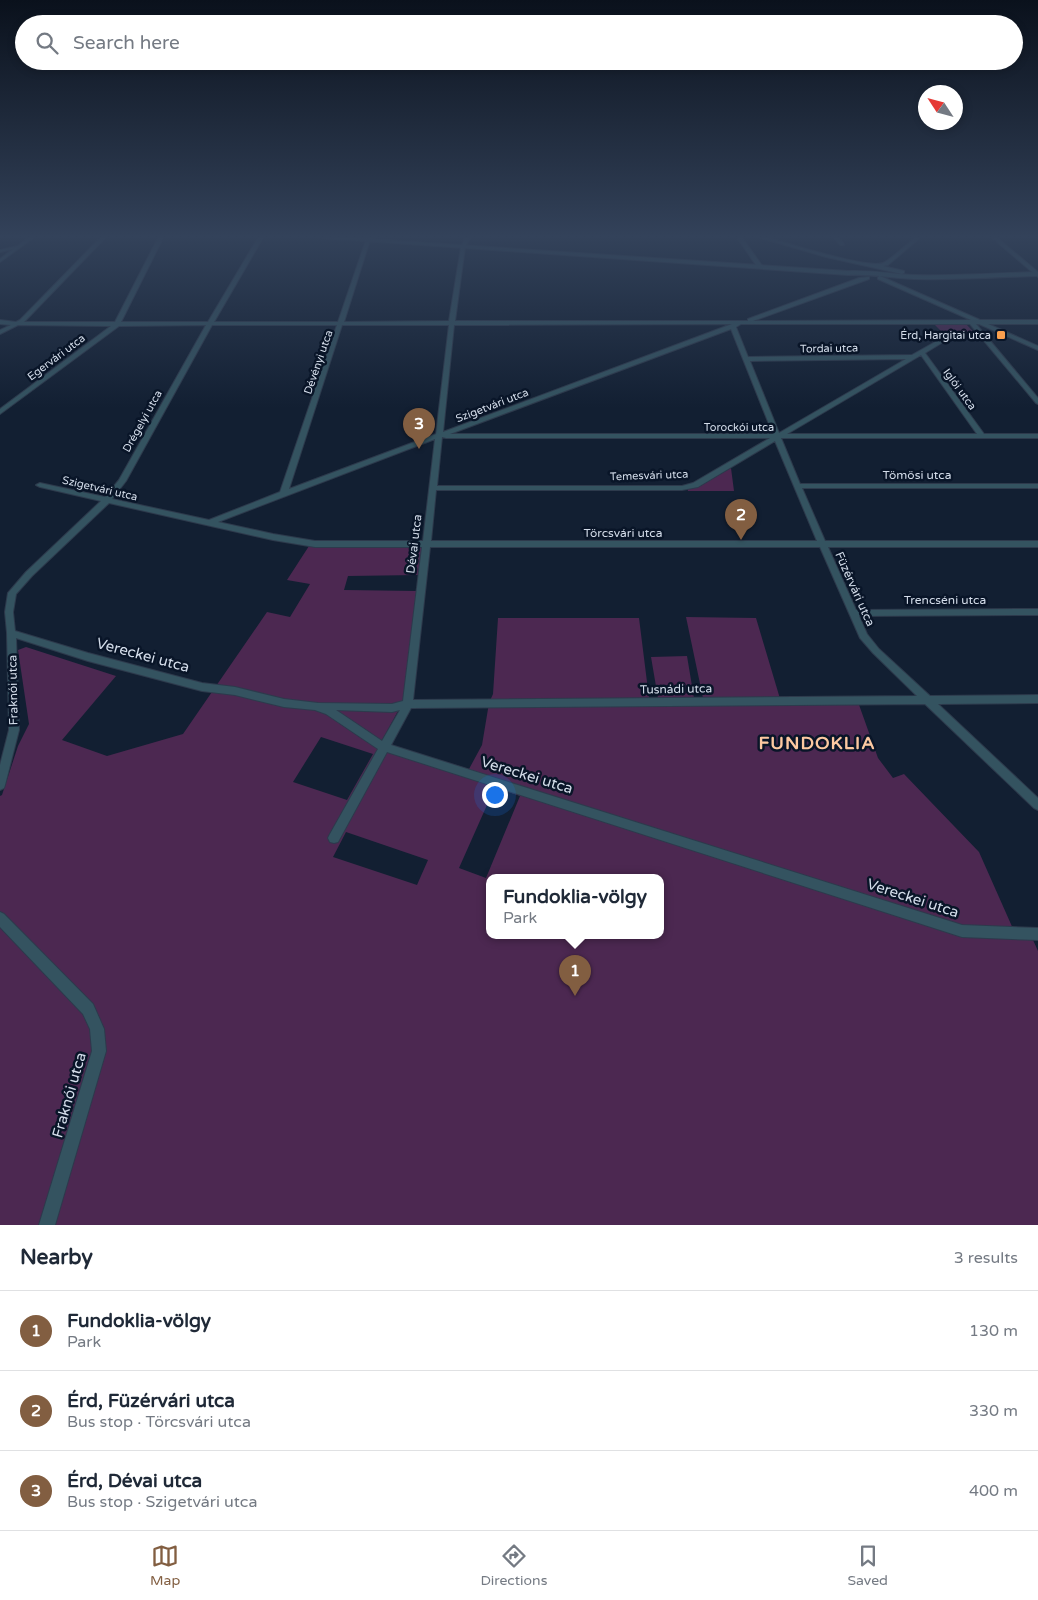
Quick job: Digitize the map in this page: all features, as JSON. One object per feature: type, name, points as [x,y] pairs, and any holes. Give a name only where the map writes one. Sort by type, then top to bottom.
[{"type":"street","points":[[0,332],[18,324],[48,293]]},
{"type":"street","name":"Egervári utca","points":[[0,412],[117,324],[133,293]]},
{"type":"street","name":"Drégelyi utca","points":[[12,593],[29,574],[106,501],[122,481],[228,293]]},
{"type":"street","name":"Dévényi utca","points":[[284,495],[350,293]]},
{"type":"street","name":"Dévai utca","points":[[334,838],[408,704],[456,293]]},
{"type":"street","name":"Szigetvári utca","points":[[40,485],[106,501],[211,522],[819,293]]},
{"type":"street","points":[[915,293],[1038,348]]},
{"type":"street","points":[[0,322],[18,324],[1038,322]]},
{"type":"street","points":[[972,322],[1038,402]]},
{"type":"street","name":"Füzérvári utca","points":[[733,326],[797,486],[866,641],[1038,804]]},
{"type":"street","name":"Temesvári utca","points":[[434,488],[682,488],[700,483],[946,338]]},
{"type":"street","name":"Iglói utca","points":[[922,352],[983,437]]},
{"type":"street","name":"Tordai utca","points":[[746,359],[913,357]]},
{"type":"street","name":"Torockói utca","points":[[440,436],[1038,436]]},
{"type":"street","name":"Tömösi utca","points":[[797,486],[1038,486]]},
{"type":"street","name":"Törcsvári utca","points":[[211,522],[273,537],[315,544],[1038,544]]},
{"type":"street","name":"Fraknói utca","points":[[0,786],[14,730],[9,612],[12,593]]},
{"type":"street","name":"Trencséni utca","points":[[852,613],[1038,612]]},
{"type":"street","name":"Vereckei utca","points":[[11,633],[88,657],[202,688],[235,691],[284,703],[315,706],[329,712],[384,747],[962,931],[1038,934]]},
{"type":"street","name":"Tusnádi utca","points":[[315,706],[392,708],[408,704],[1038,699]]},
{"type":"street","name":"Fraknói utca","points":[[0,918],[88,1009],[98,1029],[100,1050],[47,1225]]},
{"type":"shaded area","points":[[935,325],[967,325],[980,339],[949,339]]},
{"type":"shaded area","points":[[731,468],[734,491],[688,491],[687,488],[703,484]]},
{"type":"shaded area","points":[[309,546],[422,547],[418,575],[348,576],[344,590],[417,591],[404,700],[381,742],[469,769],[482,745],[489,703],[493,694],[498,618],[639,618],[649,698],[658,698],[651,657],[687,656],[694,698],[703,698],[686,617],[756,618],[781,702],[858,702],[878,758],[893,778],[904,774],[979,852],[1014,931],[1033,940],[1038,951],[1038,1225],[0,1225],[0,796],[2,795],[18,746],[29,724],[18,650],[26,647],[116,676],[62,740],[107,756],[183,734],[267,612],[290,617],[310,584],[287,580]],"holes":[[[321,737],[373,754],[347,800],[293,782]],[[495,787],[520,796],[488,874],[664,874],[664,939],[486,939],[486,878],[459,868]],[[346,832],[428,860],[417,885],[333,857]]]},
{"type":"place","name":"Érd, Hargitai utca","points":[[1001,335]]},
{"type":"place","name":"Érd, Dévai utca","points":[[419,449]]},
{"type":"place","name":"Érd, Füzérvári utca","points":[[741,540]]},
{"type":"place","name":"Fundoklia-völgy","points":[[575,996]]},
{"type":"district","name":"FUNDOKLIA","points":[[817,743]]}]
